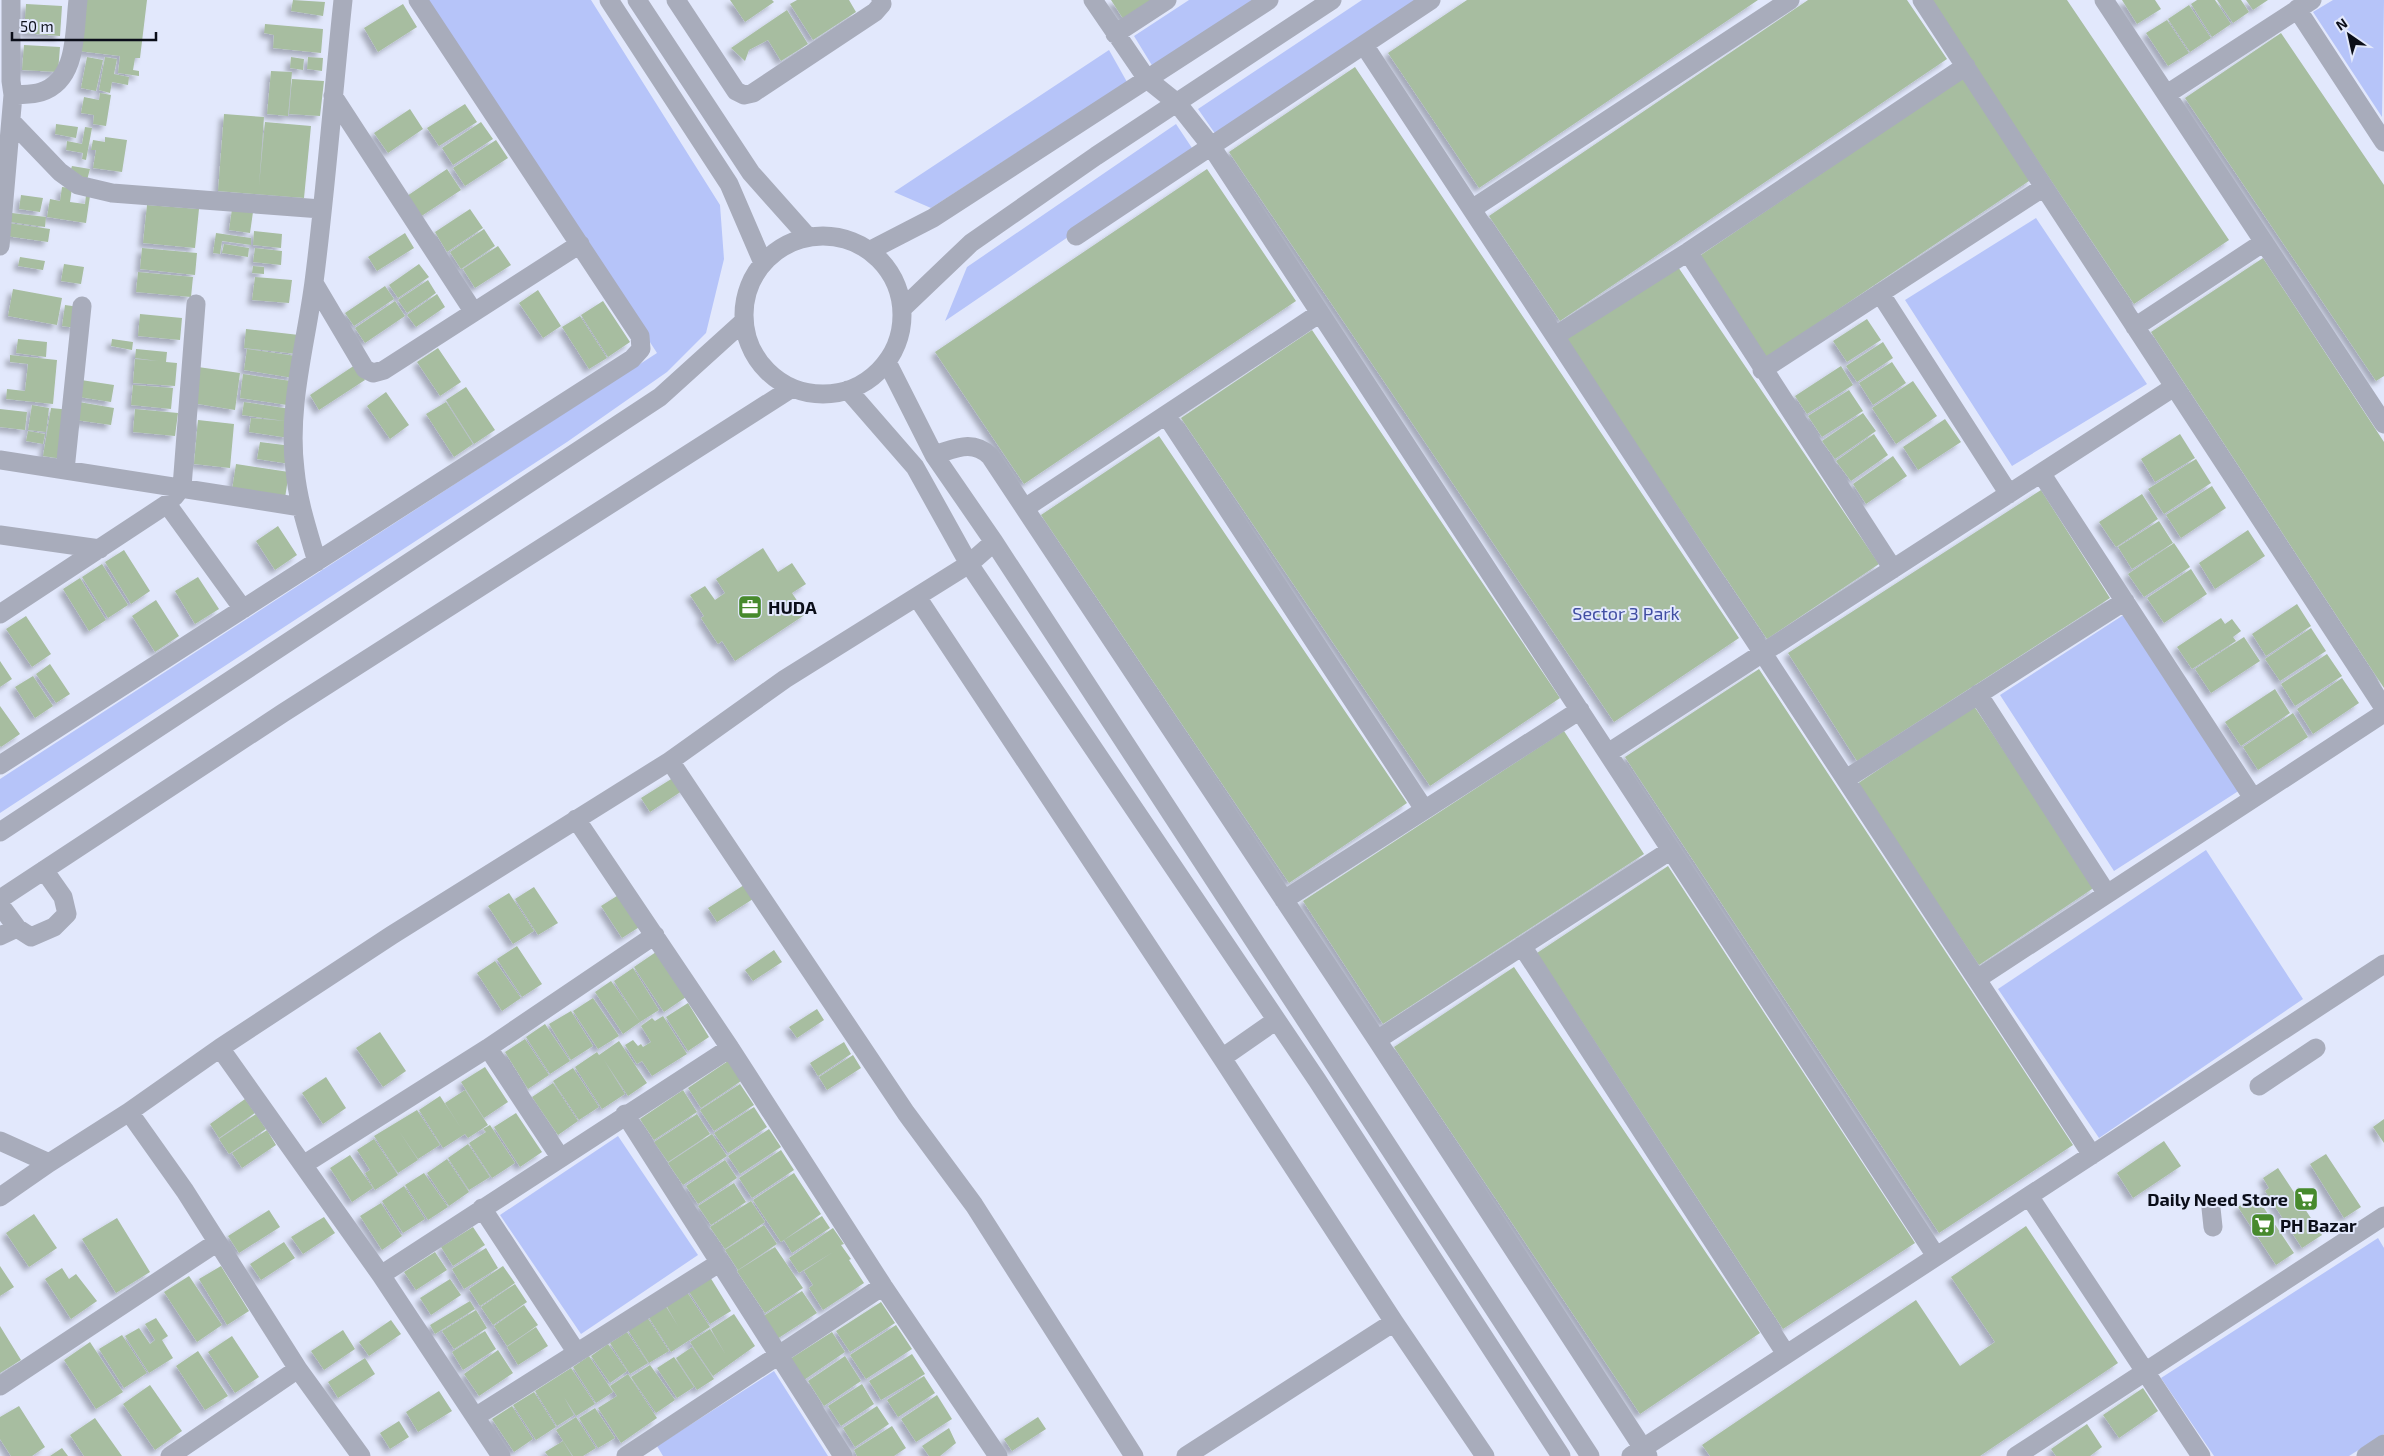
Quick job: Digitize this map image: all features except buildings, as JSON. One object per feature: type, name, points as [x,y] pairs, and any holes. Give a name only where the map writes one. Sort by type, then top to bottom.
[{"type":"street","points":[[0,246],[11,121],[8,85],[11,0]]},
{"type":"street","points":[[8,85],[40,92],[56,85],[66,74],[72,56],[78,0]]},
{"type":"street","points":[[317,562],[301,506],[294,469],[293,431],[297,392],[314,283],[343,0]]},
{"type":"street","points":[[0,766],[632,359],[641,349],[640,336],[418,0]]},
{"type":"street","points":[[609,0],[729,184],[763,264]]},
{"type":"street","points":[[637,0],[751,173],[808,236]]},
{"type":"street","points":[[676,0],[736,91],[744,95],[753,93],[875,12],[882,4],[881,0]]},
{"type":"street","points":[[1094,0],[1115,34],[1147,79],[1177,103],[1211,146],[1936,1256]]},
{"type":"street","points":[[1115,34],[1167,0]]},
{"type":"street","points":[[871,250],[933,218],[1269,0]]},
{"type":"street","points":[[903,308],[970,243],[1096,156],[1332,0]]},
{"type":"street","points":[[1076,236],[1431,0]]},
{"type":"street","points":[[1472,209],[1790,0]]},
{"type":"street","points":[[1922,0],[2384,708]]},
{"type":"street","points":[[2104,0],[2264,242],[2381,413]]},
{"type":"street","points":[[2167,94],[2304,5],[2384,142]]},
{"type":"street","points":[[1364,45],[2092,1155]]},
{"type":"street","points":[[1555,336],[1688,252],[1966,66]]},
{"type":"street","points":[[333,96],[473,311]]},
{"type":"street","points":[[11,121],[60,172],[78,185],[112,193],[321,209]]},
{"type":"street","points":[[1762,370],[2044,187]]},
{"type":"street","points":[[830,235],[851,240],[871,250],[886,266],[894,279],[903,308],[902,327],[896,346],[887,362],[870,380],[848,390],[829,394],[810,394],[792,388],[773,377],[758,361],[748,342],[744,321],[745,300],[751,281],[763,264],[783,246],[808,236],[830,235]]},
{"type":"street","points":[[2135,327],[2264,242]]},
{"type":"street","points":[[314,283],[365,369],[373,373],[384,370],[473,311],[580,244]]},
{"type":"street","points":[[1688,252],[1762,370],[1893,569]]},
{"type":"street","points":[[1880,293],[2009,494]]},
{"type":"street","points":[[0,614],[167,504],[182,487],[196,304]]},
{"type":"street","points":[[66,470],[82,306]]},
{"type":"street","points":[[1025,508],[1320,313]]},
{"type":"street","points":[[0,832],[660,397],[744,321]]},
{"type":"street","points":[[887,362],[934,455],[994,542],[1590,1456]]},
{"type":"street","points":[[1608,753],[2174,386]]},
{"type":"street","points":[[0,899],[283,713],[792,388]]},
{"type":"street","points":[[848,390],[915,466],[969,564],[1316,1080],[1561,1456]]},
{"type":"street","points":[[1166,415],[1424,809]]},
{"type":"street","points":[[934,455],[972,446],[982,448],[990,456],[1377,1040],[1641,1453],[1786,1354],[2384,964]]},
{"type":"street","points":[[0,460],[301,506]]},
{"type":"street","points":[[2041,473],[2253,798]]},
{"type":"street","points":[[167,504],[243,610]]},
{"type":"street","points":[[0,535],[100,549]]},
{"type":"street","points":[[0,1197],[129,1112],[220,1048],[392,935],[670,761],[785,679],[969,564],[994,542]]},
{"type":"street","points":[[917,597],[1394,1322],[1485,1456]]},
{"type":"street","points":[[1846,780],[2125,601]]},
{"type":"street","points":[[1978,694],[2107,894]]},
{"type":"street","points":[[1284,900],[1580,710]]},
{"type":"street","points":[[1977,979],[2384,713]]},
{"type":"street","points":[[670,761],[906,1113],[974,1205],[1134,1456]]},
{"type":"street","points":[[576,819],[730,1048],[994,1454]]},
{"type":"street","points":[[1377,1040],[1671,850]]},
{"type":"street","points":[[0,905],[17,928],[31,937],[54,927],[67,914],[62,897],[44,870]]},
{"type":"street","points":[[0,936],[17,928]]},
{"type":"street","points":[[303,1165],[488,1048],[655,935]]},
{"type":"street","points":[[1522,946],[1786,1354]]},
{"type":"street","points":[[1222,1058],[1275,1021]]},
{"type":"street","points":[[220,1048],[381,1274],[501,1456]]},
{"type":"street","points":[[488,1048],[560,1157]]},
{"type":"street","points":[[381,1274],[625,1114],[730,1048]]},
{"type":"street","points":[[2259,1086],[2316,1048]]},
{"type":"street","points":[[129,1112],[185,1191],[216,1243],[262,1310],[298,1369],[361,1456]]},
{"type":"street","points":[[625,1114],[843,1456]]},
{"type":"street","points":[[0,1141],[49,1163]]},
{"type":"street","points":[[2029,1196],[2201,1456]]},
{"type":"street","points":[[482,1208],[577,1352]]},
{"type":"street","points":[[2211,1208],[2213,1228]]},
{"type":"street","points":[[2026,1453],[2145,1372],[2382,1221]]},
{"type":"street","points":[[0,1386],[216,1243]]},
{"type":"street","points":[[475,1417],[719,1262]]},
{"type":"street","points":[[635,1454],[883,1286]]},
{"type":"street","points":[[1186,1456],[1394,1322]]},
{"type":"street","points":[[170,1456],[298,1369]]},
{"type":"street","points":[[2366,1456],[2384,1444]]},
{"type":"shaded area","points":[[428,0],[591,0],[720,205],[724,259],[706,333],[667,372],[567,442],[0,813],[0,779],[657,353]]},
{"type":"shaded area","points":[[1189,0],[1253,0],[1153,67],[1134,36]]},
{"type":"shaded area","points":[[1362,0],[1419,0],[1216,135],[1198,109]]},
{"type":"shaded area","points":[[2333,0],[2384,0],[2382,117],[2313,12]]},
{"type":"shaded area","points":[[1109,50],[1127,82],[931,208],[894,192]]},
{"type":"shaded area","points":[[1176,124],[1194,151],[945,321],[967,267]]},
{"type":"shaded area","points":[[2036,218],[2147,384],[2012,466],[1905,300]]},
{"type":"shaded area","points":[[2125,614],[2240,790],[2114,871],[2000,695]]},
{"type":"shaded area","points":[[2206,850],[2303,999],[2099,1138],[1998,989]]},
{"type":"shaded area","points":[[618,1136],[698,1255],[581,1334],[500,1215]]},
{"type":"shaded area","points":[[2378,1238],[2384,1248],[2384,1434],[2349,1456],[2214,1456],[2161,1378]]},
{"type":"shaded area","points":[[774,1371],[828,1456],[663,1456],[657,1446]]},
{"type":"place","name":"HUDA","points":[[750,607]]},
{"type":"place","name":"Daily Need Store","points":[[2306,1199]]},
{"type":"place","name":"PH Bazar","points":[[2263,1225]]},
{"type":"park label","name":"Sector 3 Park","points":[[1626,613]]}]
